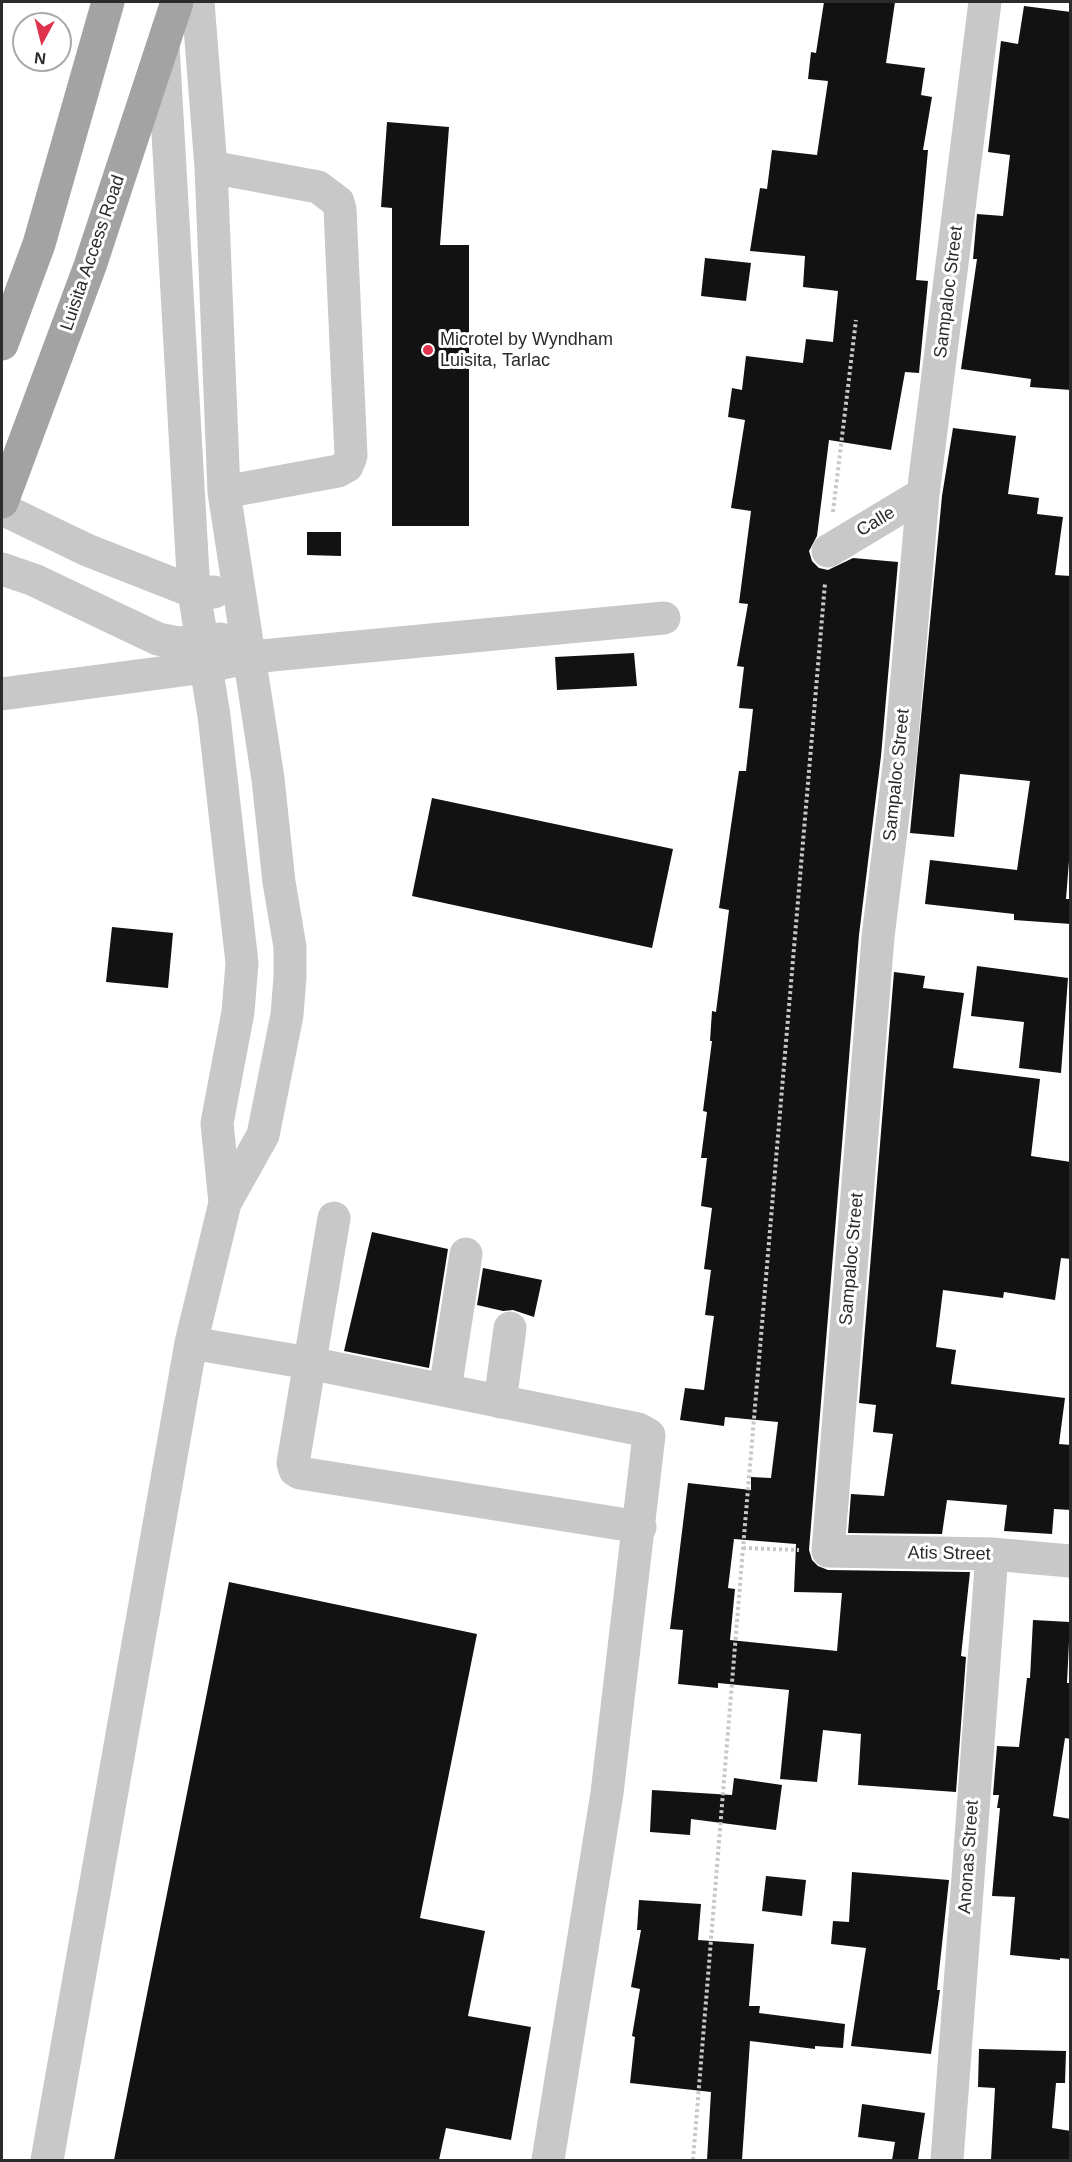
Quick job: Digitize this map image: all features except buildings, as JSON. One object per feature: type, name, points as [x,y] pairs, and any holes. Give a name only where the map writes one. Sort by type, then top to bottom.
[{"type":"main road","points":[[2,344],[39,244],[108,2]]},
{"type":"main road","name":"Luisita Access Road","points":[[2,502],[86,276],[177,2]]},
{"type":"street","points":[[47,2160],[191,1343],[225,1203],[263,1135],[288,1015],[290,947],[279,882],[249,646],[224,492],[211,167],[198,2]]},
{"type":"street","name":"Sampaloc Street","points":[[828,1551],[878,938],[900,758],[923,494],[985,2]]},
{"type":"street","points":[[163,45],[194,592],[223,786],[242,963],[238,1012],[217,1123],[225,1203]]},
{"type":"street","points":[[211,167],[318,187],[338,202],[351,456],[346,466],[338,471],[224,492]]},
{"type":"street","name":"Calle","points":[[828,551],[923,494]]},
{"type":"street","points":[[2,509],[87,550],[194,592],[240,593]]},
{"type":"street","points":[[2,569],[34,580],[158,639],[178,643],[203,655]]},
{"type":"street","points":[[2,694],[249,646],[664,618]]},
{"type":"street","points":[[334,1218],[293,1463],[295,1470],[300,1473],[640,1527]]},
{"type":"street","points":[[445,1390],[466,1254]]},
{"type":"street","points":[[500,1402],[510,1328]]},
{"type":"street","points":[[191,1343],[309,1363],[445,1390],[638,1429],[649,1435],[607,1793],[548,2160]]},
{"type":"street","name":"Atis Street","points":[[828,1551],[992,1554],[1071,1561]]},
{"type":"street","name":"Anonas Street","points":[[946,2160],[992,1554]]},
{"type":"path","points":[[693,2160],[742,1548],[828,551],[856,320]]},
{"type":"path","points":[[742,1548],[828,1551]]},
{"type":"place","name":"Microtel by Wyndham Luisita, Tarlac","points":[[428,350]]}]
